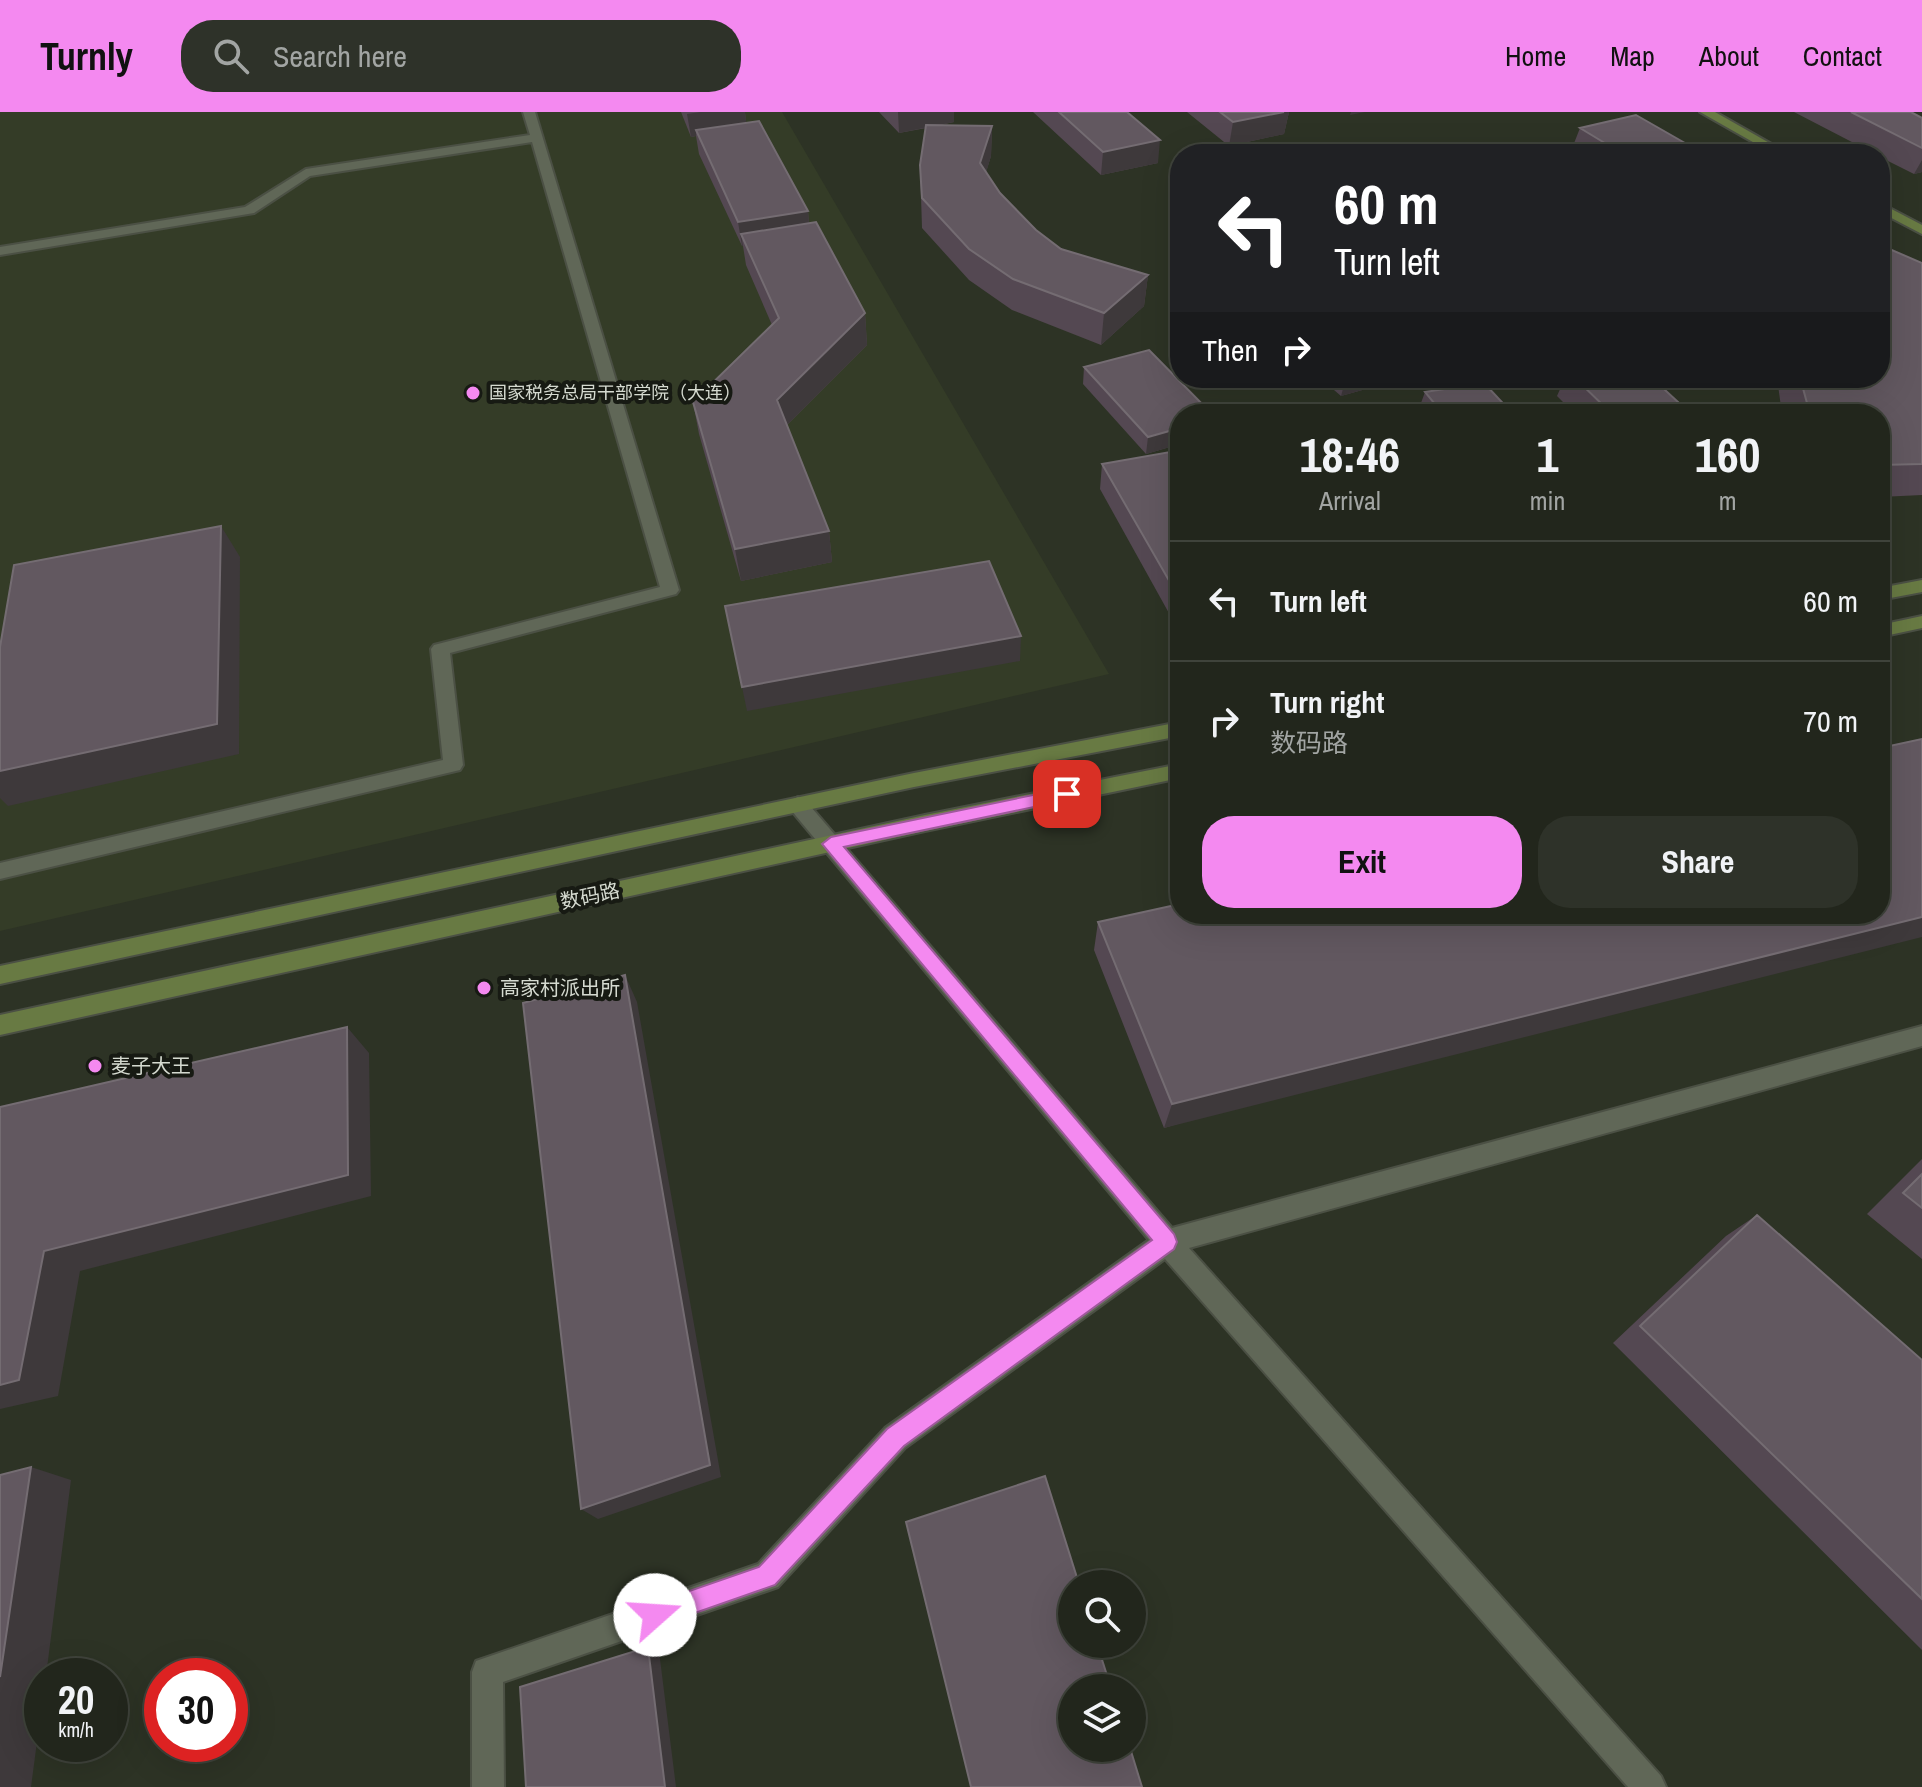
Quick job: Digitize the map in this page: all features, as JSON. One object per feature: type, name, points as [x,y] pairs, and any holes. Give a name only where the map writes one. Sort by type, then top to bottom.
[{"type":"main road","points":[[1706,112],[1765,144]]},
{"type":"main road","points":[[1890,212],[1922,230]]},
{"type":"main road","points":[[1890,592],[1922,586]]},
{"type":"main road","points":[[1890,629],[1922,622]]},
{"type":"main road","points":[[0,975],[798,805],[1170,731]]},
{"type":"main road","name":"数码路","points":[[0,1025],[1170,773]]},
{"type":"street","points":[[0,871],[453,765],[440,649],[670,590],[529,112]]},
{"type":"street","points":[[0,251],[249,210],[306,173],[537,138]]},
{"type":"street","points":[[798,805],[1167,1242],[1650,1787]]},
{"type":"street","points":[[488,1787],[487,1672],[767,1576],[895,1438],[1167,1242],[1922,1036]]},
{"type":"shaded area","name":"国家税务总局干部学院（大连）","points":[[0,112],[782,112],[1109,674],[0,931]]},
{"type":"building","points":[[1059,112],[1127,112],[1160,140],[1103,152]]},
{"type":"building","points":[[1220,112],[1284,112],[1233,122]]},
{"type":"building","points":[[1851,112],[1911,112],[1922,118],[1922,148]]},
{"type":"building","points":[[1636,115],[1687,144],[1606,144],[1580,128]]},
{"type":"building","points":[[759,121],[808,211],[738,222],[696,130]]},
{"type":"building","points":[[926,125],[992,126],[980,163],[1000,193],[1036,230],[1061,249],[1148,275],[1104,313],[1013,279],[969,249],[922,198],[920,165]]},
{"type":"building","points":[[816,222],[865,313],[777,400],[829,531],[735,549],[693,402],[779,318],[741,234]]},
{"type":"building","points":[[1890,249],[1922,263],[1922,464],[1890,465],[1890,404],[1807,404],[1803,388],[1890,388]]},
{"type":"building","points":[[1149,350],[1170,371],[1170,388],[1186,388],[1202,404],[1170,404],[1170,431],[1148,437],[1084,367]]},
{"type":"building","points":[[1489,388],[1504,404],[1435,404],[1425,392]]},
{"type":"building","points":[[1585,388],[1663,388],[1680,404],[1602,404]]},
{"type":"building","points":[[1170,452],[1170,582],[1102,464]]},
{"type":"building","points":[[221,526],[217,724],[0,771],[0,647],[14,565]]},
{"type":"building","points":[[989,561],[1021,636],[742,687],[725,606]]},
{"type":"building","points":[[1922,739],[1922,917],[1172,1104],[1098,922],[1170,906],[1170,924],[1890,924],[1890,746]]},
{"type":"building","points":[[625,975],[710,1465],[581,1509],[523,1003]]},
{"type":"building","points":[[347,1027],[348,1175],[44,1251],[19,1380],[0,1385],[0,1107]]},
{"type":"building","points":[[1922,1174],[1922,1208],[1903,1193]]},
{"type":"building","points":[[1757,1215],[1922,1360],[1922,1599],[1640,1326]]},
{"type":"building","points":[[31,1467],[0,1677],[0,1475]]},
{"type":"building","points":[[1045,1476],[1075,1570],[1058,1570],[1058,1658],[1101,1658],[1107,1674],[1058,1674],[1058,1762],[1134,1762],[1142,1787],[971,1787],[906,1522]]},
{"type":"building","points":[[648,1647],[665,1787],[526,1787],[520,1687]]},
{"type":"place","name":"国家税务总局干部学院（大连）","points":[[473,393]]},
{"type":"place","name":"高家村派出所","points":[[484,988]]},
{"type":"place","name":"麦子大王","points":[[95,1066]]},
{"type":"route","points":[[655,1615],[767,1576],[895,1438],[1167,1242],[831,844],[1067,794]]}]
